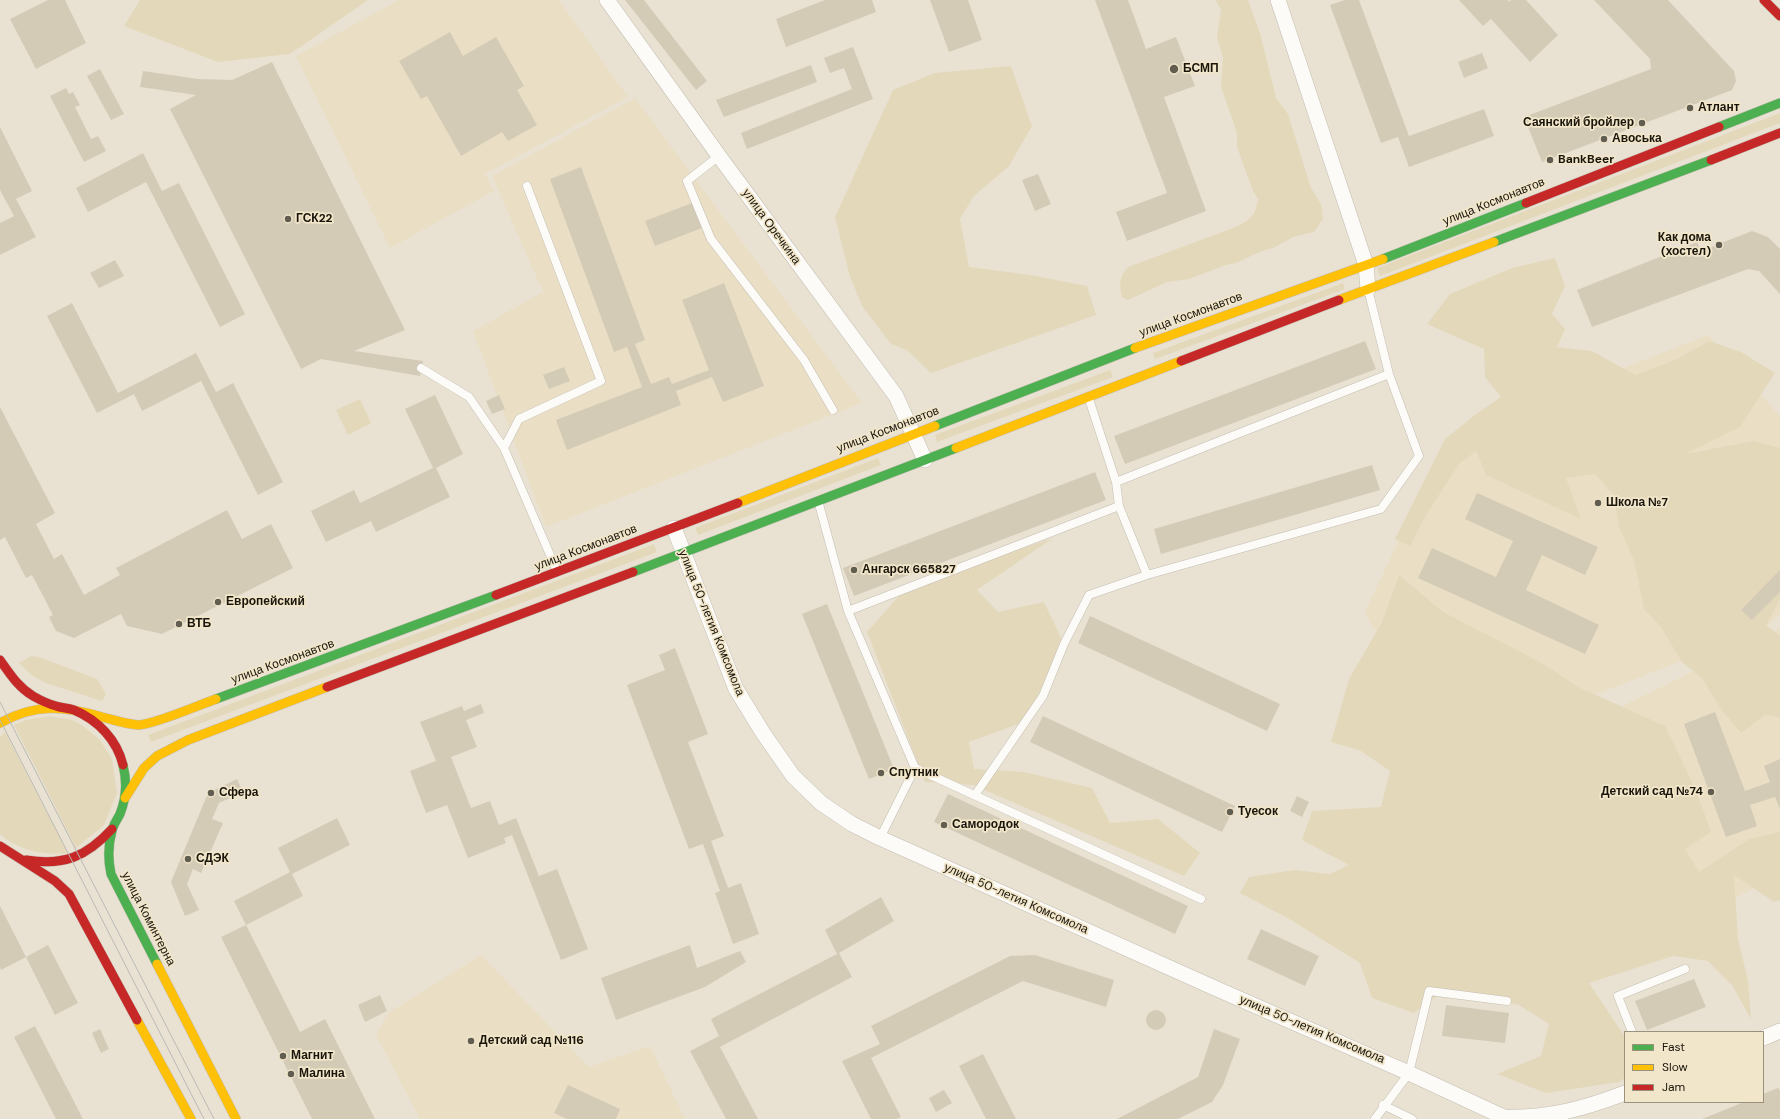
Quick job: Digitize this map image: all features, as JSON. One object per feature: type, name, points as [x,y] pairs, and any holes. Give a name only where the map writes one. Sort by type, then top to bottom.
[{"type":"street","name":"улица Оречкина","points":[[607,0],[719,156],[896,396],[925,460]]},
{"type":"street","points":[[1278,0],[1366,265],[1368,288]]},
{"type":"street","points":[[1764,0],[1780,16]]},
{"type":"street","name":"улица Космонавтов","points":[[0,723],[14,714],[37,707],[55,706],[130,724],[140,725],[160,719],[353,649],[674,528],[1134,348],[1366,265],[1780,103]]},
{"type":"street","points":[[125,798],[140,774],[157,756],[188,740],[818,502],[1368,288],[1543,224],[1780,134]]},
{"type":"street","name":"улица 50-летия Комсомола","points":[[674,528],[682,553],[736,689],[793,776],[821,803],[852,824],[880,838],[1217,989],[1409,1072],[1506,1118]]},
{"type":"street","name":"улица Коминтерна","points":[[0,660],[15,682],[25,690],[55,706],[73,710],[99,726],[110,737],[118,751],[124,766],[126,782],[125,798],[120,814],[112,829],[109,845],[109,864],[111,874],[236,1119]]},
{"type":"street","points":[[2,848],[21,859],[55,863],[71,859],[88,852],[102,841],[112,829]]},
{"type":"street","points":[[2,848],[49,877],[69,894],[191,1119]]},
{"type":"street","points":[[1764,1038],[1780,1031]]},
{"type":"street","points":[[1557,1119],[1574,1111],[1624,1093]]},
{"type":"street","points":[[1506,1118],[1539,1118],[1574,1111]]},
{"type":"lane","points":[[719,156],[687,180],[711,239],[804,360],[833,410]]},
{"type":"lane","points":[[504,448],[519,418],[601,381],[527,186]]},
{"type":"lane","points":[[975,795],[1043,696],[1064,644],[1089,595],[1147,575],[1380,509],[1420,456],[1389,374],[1368,288]]},
{"type":"lane","points":[[421,368],[469,397],[504,448],[558,572]]},
{"type":"lane","points":[[1116,482],[1389,374]]},
{"type":"lane","points":[[1088,397],[1116,482],[1119,506],[1147,575]]},
{"type":"lane","points":[[818,502],[848,611],[915,768],[1201,899]]},
{"type":"lane","points":[[848,611],[1119,506]]},
{"type":"lane","points":[[880,838],[915,768]]},
{"type":"lane","points":[[1632,1031],[1618,996],[1685,969]]},
{"type":"lane","points":[[1375,1119],[1409,1072],[1429,991],[1507,1000]]},
{"type":"lane","points":[[1383,1106],[1412,1119]]},
{"type":"shaded area","points":[[140,0],[368,0],[290,54],[218,62],[124,26]]},
{"type":"shaded area","points":[[399,0],[559,0],[628,97],[485,174],[494,191],[390,248],[296,56]]},
{"type":"shaded area","points":[[1215,0],[1248,0],[1260,33],[1276,98],[1288,114],[1311,188],[1321,204],[1323,219],[1314,232],[1293,237],[1273,248],[1262,251],[1236,263],[1226,265],[1189,279],[1167,282],[1128,300],[1122,297],[1120,284],[1121,277],[1128,267],[1233,228],[1251,218],[1257,205],[1258,199],[1253,191],[1237,147],[1237,133],[1221,87],[1223,57],[1217,38],[1221,9]]},
{"type":"shaded area","points":[[1011,66],[1032,126],[1009,166],[974,196],[960,219],[969,267],[1030,275],[1087,286],[1096,315],[931,373],[907,350],[891,344],[862,306],[850,277],[835,217],[893,90],[935,73]]},
{"type":"shaded area","points":[[635,98],[862,403],[546,527],[473,331],[543,292],[492,176]]},
{"type":"shaded area","points":[[1780,113],[1780,123],[1380,276],[1377,268]]},
{"type":"shaded area","points":[[1555,258],[1565,286],[1552,314],[1565,329],[1557,347],[1592,351],[1635,375],[1675,360],[1709,341],[1741,352],[1775,373],[1740,427],[1685,454],[1754,441],[1780,448],[1780,599],[1766,625],[1780,636],[1780,717],[1765,715],[1741,733],[1721,709],[1702,678],[1682,662],[1661,627],[1644,609],[1634,560],[1619,527],[1614,495],[1595,474],[1566,478],[1581,519],[1486,475],[1476,451],[1459,464],[1426,515],[1410,546],[1395,539],[1445,439],[1501,397],[1485,377],[1484,349],[1427,324],[1450,294],[1512,268]]},
{"type":"shaded area","points":[[1343,283],[1345,289],[1155,359],[1153,353]]},
{"type":"shaded area","name":"Школа №7","points":[[1708,335],[1780,416],[1780,613],[1763,631],[1734,640],[1567,706],[1373,629],[1365,612],[1447,437]]},
{"type":"shaded area","points":[[1110,370],[1113,377],[937,442],[935,435]]},
{"type":"shaded area","points":[[360,399],[371,423],[348,435],[336,410]]},
{"type":"shaded area","points":[[878,458],[881,465],[698,535],[695,528]]},
{"type":"shaded area","points":[[1053,538],[977,590],[998,612],[1044,602],[1064,644],[1024,722],[969,742],[974,769],[1024,772],[1092,788],[1110,823],[1158,819],[1200,853],[1184,876],[973,785],[925,782],[867,632],[905,589]]},
{"type":"shaded area","points":[[654,544],[657,552],[151,742],[148,735]]},
{"type":"shaded area","points":[[1399,575],[1443,612],[1540,662],[1578,687],[1665,726],[1695,788],[1711,832],[1685,849],[1699,872],[1749,839],[1780,832],[1780,900],[1774,902],[1734,875],[1738,939],[1748,981],[1751,1019],[1732,985],[1708,961],[1673,956],[1589,983],[1624,1036],[1624,1079],[1619,1082],[1546,1093],[1497,1074],[1541,1056],[1549,1024],[1519,1005],[1444,991],[1414,1013],[1372,998],[1360,963],[1291,920],[1240,893],[1249,877],[1294,870],[1330,874],[1349,865],[1302,840],[1312,811],[1381,807],[1390,771],[1361,751],[1331,742],[1349,679],[1382,622]]},
{"type":"shaded area","name":"Детский сад №74","points":[[1780,629],[1780,874],[1708,913],[1614,710]]},
{"type":"shaded area","points":[[31,656],[39,657],[97,679],[106,694],[102,701],[46,683],[33,676],[19,663]]},
{"type":"shaded area","points":[[49,716],[72,720],[82,725],[100,740],[112,759],[117,793],[104,825],[76,848],[14,725],[26,720]]},
{"type":"shaded area","points":[[5,732],[68,853],[50,854],[31,851],[14,844],[0,834],[0,737]]},
{"type":"shaded area","name":"Детский сад №116","points":[[481,955],[589,1067],[650,1046],[685,1119],[420,1119],[376,1035],[388,1013]]},
{"type":"building","points":[[48,0],[65,0],[86,43],[36,69],[10,19]]},
{"type":"building","points":[[625,0],[644,0],[707,81],[696,90]]},
{"type":"building","points":[[825,0],[872,0],[876,12],[786,47],[776,19]]},
{"type":"building","points":[[930,0],[968,0],[982,40],[949,52]]},
{"type":"building","points":[[1095,0],[1128,0],[1146,49],[1176,37],[1195,86],[1164,97],[1206,211],[1127,241],[1116,212],[1167,193]]},
{"type":"building","points":[[1345,0],[1359,0],[1409,136],[1484,109],[1494,136],[1409,167],[1398,137],[1381,143],[1330,5]]},
{"type":"building","points":[[1459,0],[1508,0],[1509,2],[1511,0],[1526,0],[1558,35],[1530,62],[1491,19],[1483,26]]},
{"type":"building","points":[[1594,0],[1668,0],[1734,71],[1736,81],[1732,90],[1542,162],[1524,117],[1651,69],[1650,59]]},
{"type":"building","points":[[450,32],[463,56],[496,37],[524,86],[517,90],[537,125],[508,141],[502,132],[461,156],[427,96],[421,99],[399,61]]},
{"type":"building","points":[[853,47],[873,99],[747,149],[741,133],[852,89],[844,68],[830,73],[824,58]]},
{"type":"building","points":[[1482,53],[1488,68],[1464,78],[1458,62]]},
{"type":"building","name":"ГСК22","points":[[272,62],[405,330],[354,351],[423,361],[420,376],[321,359],[301,369],[170,109],[196,95],[140,87],[143,71],[198,79],[232,80]]},
{"type":"building","points":[[811,65],[817,82],[724,117],[716,100]]},
{"type":"building","points":[[100,69],[124,114],[111,120],[87,76]]},
{"type":"building","points":[[66,88],[69,94],[73,92],[80,105],[75,107],[91,139],[98,136],[106,151],[84,162],[50,96]]},
{"type":"building","points":[[0,127],[32,191],[16,199],[36,237],[0,255],[0,223],[14,216],[0,190]]},
{"type":"building","points":[[143,153],[162,191],[179,183],[245,314],[220,327],[146,182],[88,212],[76,188]]},
{"type":"building","points":[[581,167],[645,340],[635,344],[651,384],[669,377],[672,384],[709,370],[682,300],[724,283],[764,386],[723,402],[712,377],[676,391],[681,405],[567,450],[556,420],[642,387],[627,347],[614,352],[550,179]]},
{"type":"building","points":[[1038,174],[1051,204],[1035,211],[1022,180]]},
{"type":"building","points":[[692,203],[702,228],[655,246],[645,221]]},
{"type":"building","points":[[1752,231],[1768,237],[1780,249],[1780,294],[1759,271],[1748,269],[1592,327],[1577,290],[1697,242],[1701,251]]},
{"type":"building","points":[[115,260],[124,276],[99,288],[90,273]]},
{"type":"building","points":[[72,303],[118,393],[196,353],[216,392],[233,383],[283,482],[258,495],[201,381],[142,411],[134,394],[97,413],[47,316]]},
{"type":"building","points":[[1365,341],[1376,369],[1125,464],[1114,436]]},
{"type":"building","points":[[564,367],[570,381],[549,389],[543,375]]},
{"type":"building","points":[[435,395],[463,454],[436,468],[450,497],[376,532],[371,521],[326,542],[311,511],[354,490],[360,503],[433,468],[405,409]]},
{"type":"building","points":[[499,395],[505,409],[492,414],[486,401]]},
{"type":"building","points":[[0,407],[55,513],[36,524],[54,559],[62,554],[84,595],[120,575],[116,568],[227,510],[242,539],[271,524],[293,568],[162,634],[127,626],[121,614],[74,638],[56,631],[49,617],[53,615],[32,575],[26,578],[5,537],[0,540]]},
{"type":"building","points":[[1372,465],[1380,490],[1161,554],[1154,529]]},
{"type":"building","points":[[1095,472],[1106,500],[854,596],[843,568]]},
{"type":"building","points":[[1477,493],[1598,547],[1585,575],[1542,555],[1526,590],[1599,625],[1585,654],[1418,578],[1432,548],[1496,577],[1513,541],[1465,519]]},
{"type":"building","points":[[1780,570],[1780,592],[1752,620],[1741,610]]},
{"type":"building","points":[[827,604],[894,769],[869,779],[802,614]]},
{"type":"building","points":[[1090,616],[1280,704],[1267,731],[1078,643]]},
{"type":"building","points":[[675,648],[708,734],[688,742],[724,836],[711,841],[728,888],[741,883],[759,934],[733,944],[715,893],[720,891],[703,844],[689,849],[627,685],[665,670],[659,655]]},
{"type":"building","points":[[481,704],[484,713],[466,720],[477,747],[451,757],[471,808],[490,801],[499,825],[516,818],[539,876],[557,869],[588,949],[561,960],[512,835],[504,838],[506,843],[468,858],[447,805],[426,813],[410,771],[436,761],[420,722],[462,706],[464,711]]},
{"type":"building","points":[[1715,712],[1745,791],[1770,782],[1764,766],[1780,759],[1780,809],[1775,797],[1750,805],[1757,826],[1726,837],[1684,724]]},
{"type":"building","points":[[1043,716],[1235,806],[1222,832],[1030,742]]},
{"type":"building","points":[[237,779],[243,792],[219,803],[212,819],[223,823],[201,873],[193,869],[187,884],[199,910],[185,916],[171,882],[208,793]]},
{"type":"building","points":[[948,794],[1188,906],[1175,934],[934,822]]},
{"type":"building","points":[[1297,796],[1309,802],[1302,817],[1290,811]]},
{"type":"building","points":[[337,818],[350,845],[292,874],[303,896],[246,925],[234,901],[290,872],[278,848]]},
{"type":"building","points":[[881,897],[894,921],[839,953],[852,977],[720,1047],[758,1119],[726,1119],[690,1051],[719,1036],[711,1019],[837,954],[825,930]]},
{"type":"building","points":[[0,906],[26,957],[1,970],[0,967]]},
{"type":"building","points":[[246,925],[300,1032],[325,1019],[375,1119],[312,1119],[221,937]]},
{"type":"building","points":[[1261,929],[1319,956],[1305,986],[1247,959]]},
{"type":"building","points":[[48,945],[78,1003],[55,1015],[26,957]]},
{"type":"building","points":[[690,945],[697,968],[740,951],[746,962],[705,987],[616,1020],[601,978]]},
{"type":"building","points":[[1035,955],[1114,980],[1106,1007],[1023,981],[871,1058],[901,1117],[896,1119],[871,1119],[842,1061],[880,1044],[871,1026],[1010,956]]},
{"type":"building","points":[[1694,979],[1706,1007],[1647,1030],[1635,1001]]},
{"type":"building","points":[[380,995],[387,1011],[365,1022],[358,1005]]},
{"type":"building","points":[[1446,1005],[1509,1013],[1505,1043],[1442,1036]]},
{"type":"building","points":[[1156,1010],[1163,1013],[1166,1020],[1163,1027],[1156,1030],[1149,1027],[1146,1020],[1149,1013]]},
{"type":"building","points":[[35,1026],[83,1119],[56,1119],[14,1037]]},
{"type":"building","points":[[100,1029],[109,1049],[101,1053],[92,1033]]},
{"type":"building","points":[[1214,1029],[1240,1039],[1223,1085],[1212,1102],[1178,1119],[1117,1119],[1198,1077]]},
{"type":"building","points":[[983,1054],[1016,1119],[986,1119],[959,1066]]},
{"type":"building","points":[[568,1085],[620,1109],[616,1119],[567,1119],[554,1113]]},
{"type":"building","points":[[1778,1088],[1780,1091],[1780,1119],[1702,1119],[1742,1103],[1764,1103],[1764,1094]]},
{"type":"building","points":[[944,1090],[952,1103],[936,1112],[929,1098]]},
{"type":"tram line","points":[[0,702],[214,1119]]},
{"type":"tram line","points":[[0,720],[204,1119]]},
{"type":"traffic: fast","points":[[1719,127],[1780,103]]},
{"type":"traffic: fast","points":[[1494,242],[1711,160]]},
{"type":"traffic: fast","points":[[1383,259],[1526,203]]},
{"type":"traffic: fast","points":[[935,426],[1135,348]]},
{"type":"traffic: fast","points":[[633,572],[956,448]]},
{"type":"traffic: fast","points":[[216,699],[496,595]]},
{"type":"traffic: fast","points":[[123,765],[125,777],[125,796],[120,814],[113,827],[111,836],[109,852],[110,869],[111,874],[157,964]]},
{"type":"traffic: slow","points":[[1339,300],[1494,242]]},
{"type":"traffic: slow","points":[[1135,348],[1383,259]]},
{"type":"traffic: slow","points":[[956,448],[1181,361]]},
{"type":"traffic: slow","points":[[738,503],[935,426]]},
{"type":"traffic: slow","points":[[125,798],[144,768],[157,756],[188,740],[327,687]]},
{"type":"traffic: slow","points":[[0,723],[26,712],[50,708],[75,710],[124,723],[138,725],[154,722],[216,699]]},
{"type":"traffic: slow","points":[[157,964],[236,1119]]},
{"type":"traffic: slow","points":[[137,1020],[191,1119]]},
{"type":"traffic: jam","points":[[1764,0],[1780,16]]},
{"type":"traffic: jam","points":[[1526,203],[1719,127]]},
{"type":"traffic: jam","points":[[1711,160],[1780,133]]},
{"type":"traffic: jam","points":[[1181,361],[1339,300]]},
{"type":"traffic: jam","points":[[496,595],[738,503]]},
{"type":"traffic: jam","points":[[327,687],[633,572]]},
{"type":"traffic: jam","points":[[0,660],[19,684],[33,696],[50,704],[74,710],[91,719],[111,739],[123,765]]},
{"type":"traffic: jam","points":[[26,860],[52,862],[74,857],[93,846],[112,829]]},
{"type":"traffic: jam","points":[[0,846],[55,881],[69,894],[137,1020]]},
{"type":"place","name":"БСМП","points":[[1174,69]]},
{"type":"place","name":"Атлант","points":[[1690,108]]},
{"type":"place","name":"Саянский бройлер","points":[[1642,123]]},
{"type":"place","name":"Авоська","points":[[1604,139]]},
{"type":"place","name":"BankBeer","points":[[1550,160]]},
{"type":"place","name":"ГСК22","points":[[288,219]]},
{"type":"place","name":"Как дома (хостел)","points":[[1719,245]]},
{"type":"place","name":"Школа №7","points":[[1598,503]]},
{"type":"place","name":"Ангарск 665827","points":[[854,570]]},
{"type":"place","name":"Европейский","points":[[218,602]]},
{"type":"place","name":"ВТБ","points":[[179,624]]},
{"type":"place","name":"Спутник","points":[[881,773]]},
{"type":"place","name":"Детский сад №74","points":[[1711,792]]},
{"type":"place","name":"Сфера","points":[[211,793]]},
{"type":"place","name":"Туесок","points":[[1230,812]]},
{"type":"place","name":"Самородок","points":[[944,825]]},
{"type":"place","name":"СДЭК","points":[[188,859]]},
{"type":"place","name":"Детский сад №116","points":[[471,1041]]},
{"type":"place","name":"Магнит","points":[[283,1056]]},
{"type":"place","name":"Малина","points":[[291,1074]]}]
